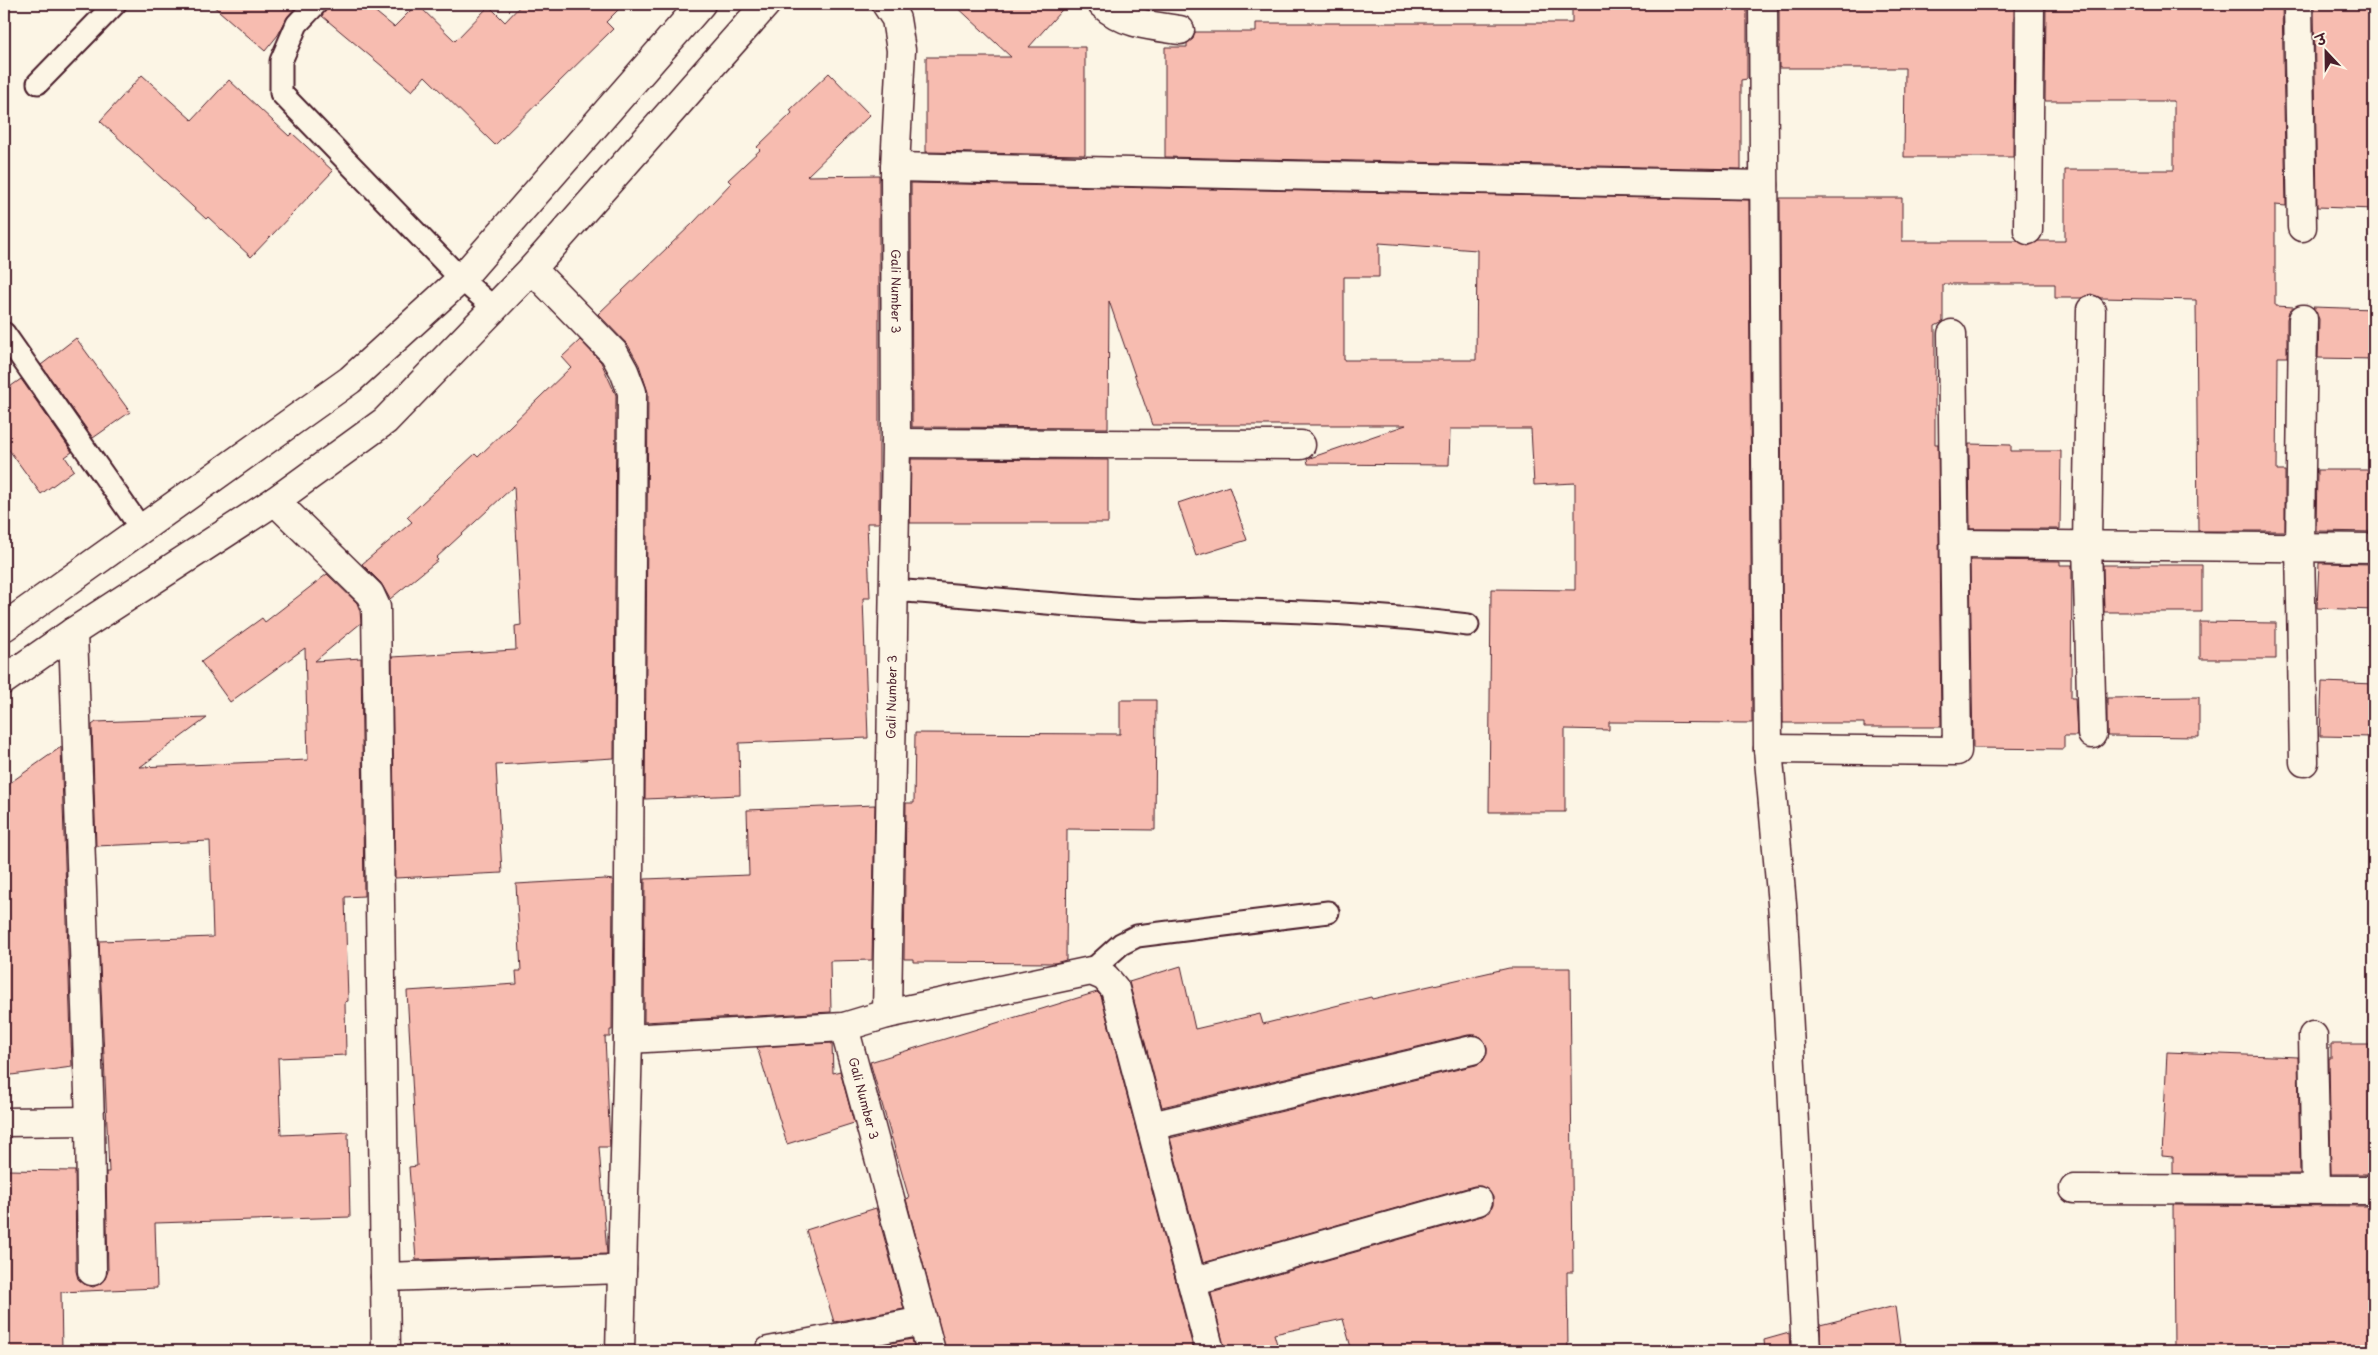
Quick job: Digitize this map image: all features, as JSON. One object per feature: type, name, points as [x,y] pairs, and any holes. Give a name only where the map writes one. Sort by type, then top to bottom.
[{"type":"street","points":[[4,627],[350,380],[461,279],[701,4]]},
{"type":"street","points":[[4,680],[73,632],[275,501],[386,421],[532,269],[766,4]]},
{"type":"street","name":"Gali Number 3","points":[[886,4],[896,19],[901,50],[895,167],[896,443],[887,1014]]},
{"type":"street","points":[[1102,4],[1123,18],[1144,25],[1180,30]]},
{"type":"street","points":[[1763,4],[1768,749],[1783,915],[1806,1351]]},
{"type":"street","points":[[2028,230],[2030,4]]},
{"type":"street","points":[[2298,4],[2302,227]]},
{"type":"street","points":[[895,167],[1764,185]]},
{"type":"street","points":[[532,269],[614,353],[624,371],[632,392],[628,1038],[620,1351]]},
{"type":"street","points":[[2090,310],[2087,544],[2092,734]]},
{"type":"street","points":[[2303,319],[2300,546],[2304,762]]},
{"type":"street","points":[[1768,749],[1957,751],[1952,334]]},
{"type":"street","points":[[896,443],[1301,445]]},
{"type":"street","points":[[275,501],[370,594],[376,607],[386,1351]]},
{"type":"street","points":[[1956,544],[2374,548]]},
{"type":"street","points":[[73,632],[90,1121],[92,1271]]},
{"type":"street","points":[[628,1038],[844,1027],[887,1014],[1091,970],[1104,977],[1115,989],[1210,1351]]},
{"type":"street","name":"Gali Number 3","points":[[844,1027],[931,1351]]},
{"type":"street","points":[[2313,1036],[2316,1190]]},
{"type":"street","points":[[1151,1126],[1472,1050]]},
{"type":"street","points":[[4,1122],[90,1121]]},
{"type":"street","points":[[2074,1190],[2374,1190]]},
{"type":"street","points":[[1192,1282],[1478,1200]]},
{"type":"street","points":[[385,1277],[622,1269]]},
{"type":"street","points":[[770,1351],[923,1321]]},
{"type":"lane","points":[[38,83],[115,4]]},
{"type":"lane","points":[[316,4],[297,24],[282,61],[281,93],[461,279],[495,309]]},
{"type":"lane","points":[[4,333],[142,530]]},
{"type":"lane","points":[[894,590],[1074,606],[1145,610],[1206,609],[1395,616],[1468,625]]},
{"type":"lane","points":[[1091,970],[1121,944],[1137,936],[1328,912]]},
{"type":"building","points":[[211,4],[299,4],[288,16],[278,35],[265,51]]},
{"type":"building","points":[[328,4],[366,4],[394,27],[417,4],[455,41],[489,6],[505,22],[522,4],[624,4],[606,22],[613,29],[495,145],[425,76],[412,91],[322,16]]},
{"type":"building","points":[[954,4],[1067,4],[1029,47],[1085,47],[1085,155],[926,152],[926,57],[1011,57]]},
{"type":"building","points":[[1572,4],[1747,4],[1747,79],[1741,80],[1741,169],[1165,157],[1165,47],[1187,47],[1187,43],[1193,39],[1195,32],[1256,32],[1256,23],[1572,23]]},
{"type":"building","points":[[1779,4],[2014,4],[2013,157],[1904,157],[1905,68],[1779,68]]},
{"type":"building","points":[[2046,4],[2282,4],[2286,206],[2275,205],[2275,306],[2294,307],[2289,311],[2287,319],[2287,357],[2278,357],[2277,471],[2285,471],[2285,531],[2198,531],[2196,300],[2101,298],[2091,294],[2081,298],[2055,298],[2055,284],[1943,284],[1943,322],[1935,326],[1935,444],[1938,444],[1941,727],[1864,727],[1864,723],[1783,723],[1780,198],[1902,198],[1902,241],[2018,241],[2028,246],[2038,241],[2065,241],[2065,170],[2174,170],[2174,101],[2045,101]]},
{"type":"building","points":[[2314,4],[2374,5],[2374,209],[2317,207]]},
{"type":"building","points":[[829,73],[870,115],[807,176],[879,175],[879,523],[867,523],[870,598],[863,598],[868,738],[739,743],[740,795],[645,799],[648,392],[639,365],[628,345],[598,314],[693,223],[731,183],[728,180],[760,150],[757,147],[792,113],[790,110]]},
{"type":"building","points":[[142,75],[192,120],[229,80],[289,136],[292,133],[333,171],[251,257],[208,217],[206,219],[100,121]]},
{"type":"building","points":[[911,183],[1749,200],[1752,723],[1609,722],[1609,730],[1565,729],[1565,812],[1489,812],[1491,589],[1575,590],[1575,483],[1534,485],[1531,429],[1450,429],[1449,465],[1308,464],[1307,459],[1406,425],[1152,425],[1109,301],[1108,428],[912,427]],"holes":[[[1379,243],[1477,250],[1476,360],[1344,360],[1344,277],[1379,277]]]},
{"type":"building","points":[[2313,307],[2374,309],[2374,359],[2318,358],[2319,319]]},
{"type":"building","points":[[76,338],[130,412],[93,438],[41,365]]},
{"type":"building","points":[[580,340],[601,362],[616,395],[614,758],[496,765],[502,873],[395,878],[392,657],[516,650],[515,626],[521,625],[514,486],[436,558],[438,560],[390,599],[381,583],[362,564],[412,522],[407,517],[475,454],[478,457],[571,367],[562,357]]},
{"type":"building","points":[[21,379],[72,452],[65,457],[74,470],[41,494],[4,443],[4,391]]},
{"type":"building","points":[[1969,444],[2011,445],[2011,451],[2061,451],[2060,529],[1970,529]]},
{"type":"building","points":[[911,459],[1108,460],[1108,523],[910,523]]},
{"type":"building","points":[[2317,470],[2374,470],[2374,532],[2316,531]]},
{"type":"building","points":[[1229,486],[1247,540],[1196,556],[1178,503]]},
{"type":"building","points":[[1970,560],[2060,561],[2060,565],[2072,565],[2071,698],[2075,698],[2077,736],[2064,736],[2064,749],[1973,748]]},
{"type":"building","points":[[2319,563],[2374,564],[2374,610],[2317,608]]},
{"type":"building","points":[[2103,565],[2202,565],[2202,612],[2104,612]]},
{"type":"building","points":[[327,574],[357,603],[360,611],[361,623],[315,661],[361,658],[364,896],[345,897],[348,1001],[345,1002],[346,1055],[278,1058],[281,1135],[348,1132],[350,1217],[155,1223],[157,1288],[61,1292],[62,1351],[4,1351],[4,1170],[75,1171],[76,1271],[78,1279],[84,1284],[93,1287],[105,1279],[108,1271],[106,1172],[109,1172],[99,941],[213,937],[210,841],[96,846],[92,725],[96,722],[207,718],[140,767],[308,760],[305,648],[230,702],[201,662],[262,618],[265,622]]},
{"type":"building","points":[[2200,622],[2276,623],[2276,659],[2200,659]]},
{"type":"building","points":[[2322,682],[2374,684],[2374,737],[2320,736]]},
{"type":"building","points":[[2199,697],[2199,737],[2107,736],[2107,698]]},
{"type":"building","points":[[1120,700],[1156,700],[1155,830],[1067,829],[1066,960],[1055,963],[913,962],[913,959],[904,959],[906,803],[914,803],[915,733],[1120,734]]},
{"type":"building","points":[[61,747],[72,1067],[4,1076],[4,787]]},
{"type":"building","points":[[875,805],[872,960],[830,961],[831,1012],[644,1022],[645,879],[749,875],[747,810]]},
{"type":"building","points":[[613,880],[612,1030],[610,1030],[610,1037],[605,1037],[610,1147],[599,1147],[607,1254],[416,1260],[409,1167],[417,1166],[407,991],[517,984],[516,971],[521,971],[516,884]]},
{"type":"building","points":[[1181,966],[1195,1029],[1260,1014],[1263,1024],[1371,997],[1372,999],[1509,968],[1570,968],[1573,1272],[1567,1272],[1568,1351],[1352,1351],[1343,1319],[1274,1334],[1279,1351],[1225,1351],[1211,1293],[1482,1216],[1490,1212],[1493,1205],[1493,1197],[1488,1190],[1481,1186],[1474,1186],[1203,1263],[1170,1138],[1476,1065],[1483,1061],[1487,1054],[1487,1047],[1483,1039],[1476,1035],[1468,1035],[1162,1107],[1129,982]]},
{"type":"building","points":[[1097,992],[1101,996],[1194,1351],[946,1351],[906,1199],[909,1198],[870,1062]]},
{"type":"building","points":[[832,1043],[833,1073],[840,1071],[854,1123],[787,1144],[757,1047]]},
{"type":"building","points":[[2331,1044],[2374,1044],[2374,1174],[2331,1174],[2329,1058],[2331,1058]]},
{"type":"building","points":[[2167,1052],[2298,1057],[2300,1174],[2173,1174],[2173,1157],[2162,1156]]},
{"type":"building","points":[[2173,1205],[2374,1206],[2374,1351],[2174,1351]]},
{"type":"building","points":[[876,1208],[904,1309],[834,1322],[806,1230]]},
{"type":"building","points":[[1895,1306],[1901,1351],[1821,1351],[1820,1325]]},
{"type":"building","points":[[1789,1333],[1790,1351],[1765,1351],[1764,1340]]},
{"type":"building","points":[[912,1339],[915,1351],[849,1351]]}]
